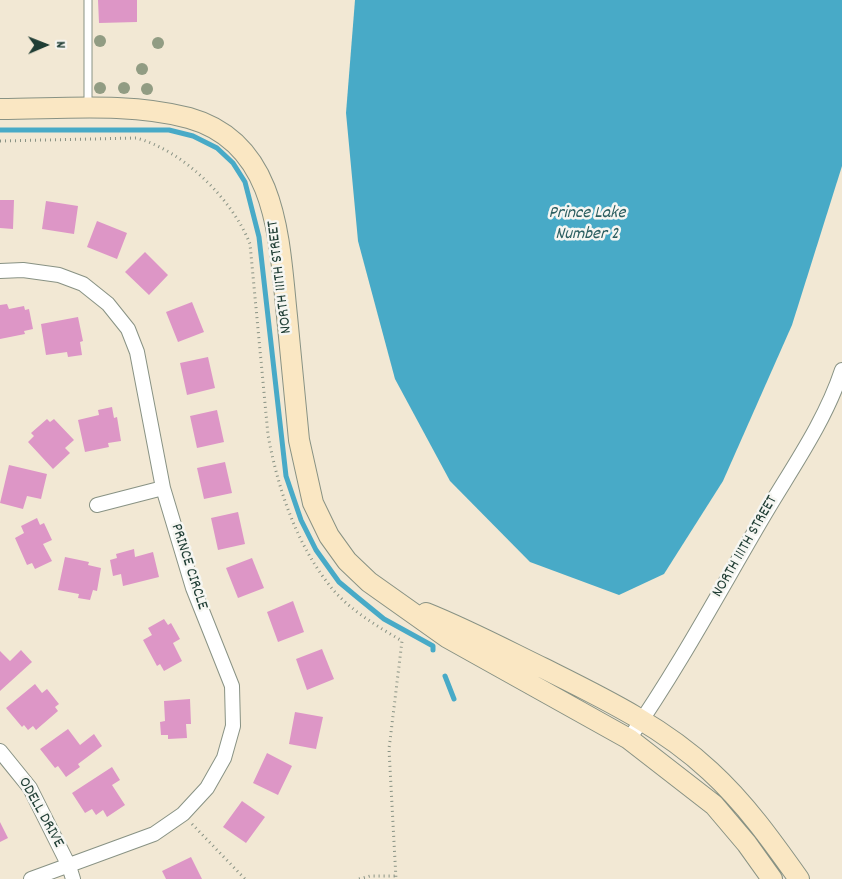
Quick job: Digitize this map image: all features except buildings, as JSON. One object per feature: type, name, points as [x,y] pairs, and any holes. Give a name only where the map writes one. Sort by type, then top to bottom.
[{"type":"street","name":"NORTH 111TH STREET","points":[[0,109],[88,108],[151,112],[189,118],[217,130],[240,146],[255,167],[270,200],[279,238],[300,440],[313,503],[329,536],[346,561],[394,600],[448,638],[629,739],[707,615],[811,436],[842,370]]},
{"type":"street","name":"PRINCE CIRCLE","points":[[0,271],[23,270],[59,275],[83,284],[108,304],[128,329],[137,352],[163,488],[193,588],[232,686],[233,726],[220,765],[207,788],[183,814],[154,834],[71,872],[31,879]]},
{"type":"street","points":[[97,505],[163,488]]},
{"type":"street","name":"NORTH 111TH STREET","points":[[394,600],[456,624],[642,720]]},
{"type":"street","points":[[642,720],[709,770],[744,806],[799,879]]},
{"type":"street","points":[[629,739],[714,806],[747,844],[772,879]]},
{"type":"street","name":"ODELL DRIVE","points":[[0,751],[30,788],[71,872]]},
{"type":"lane","points":[[88,0],[88,108]]},
{"type":"path","points":[[0,141],[136,138],[149,141],[198,173],[238,219],[250,244],[268,435],[273,463],[294,524],[307,553],[330,587],[363,616],[402,641],[389,749],[396,878],[370,876],[359,879]]},
{"type":"path","points":[[191,823],[246,879]]},
{"type":"water","name":"Prince Lake Number 2","points":[[355,0],[842,0],[842,166],[792,325],[723,481],[664,574],[619,595],[530,562],[450,481],[395,379],[358,241],[346,113]]},
{"type":"waterway","points":[[0,130],[169,130],[193,136],[217,148],[233,163],[245,182],[259,237],[286,476],[301,520],[316,550],[339,582],[384,619],[433,646],[433,650]]},
{"type":"waterway","points":[[445,676],[454,699]]}]
